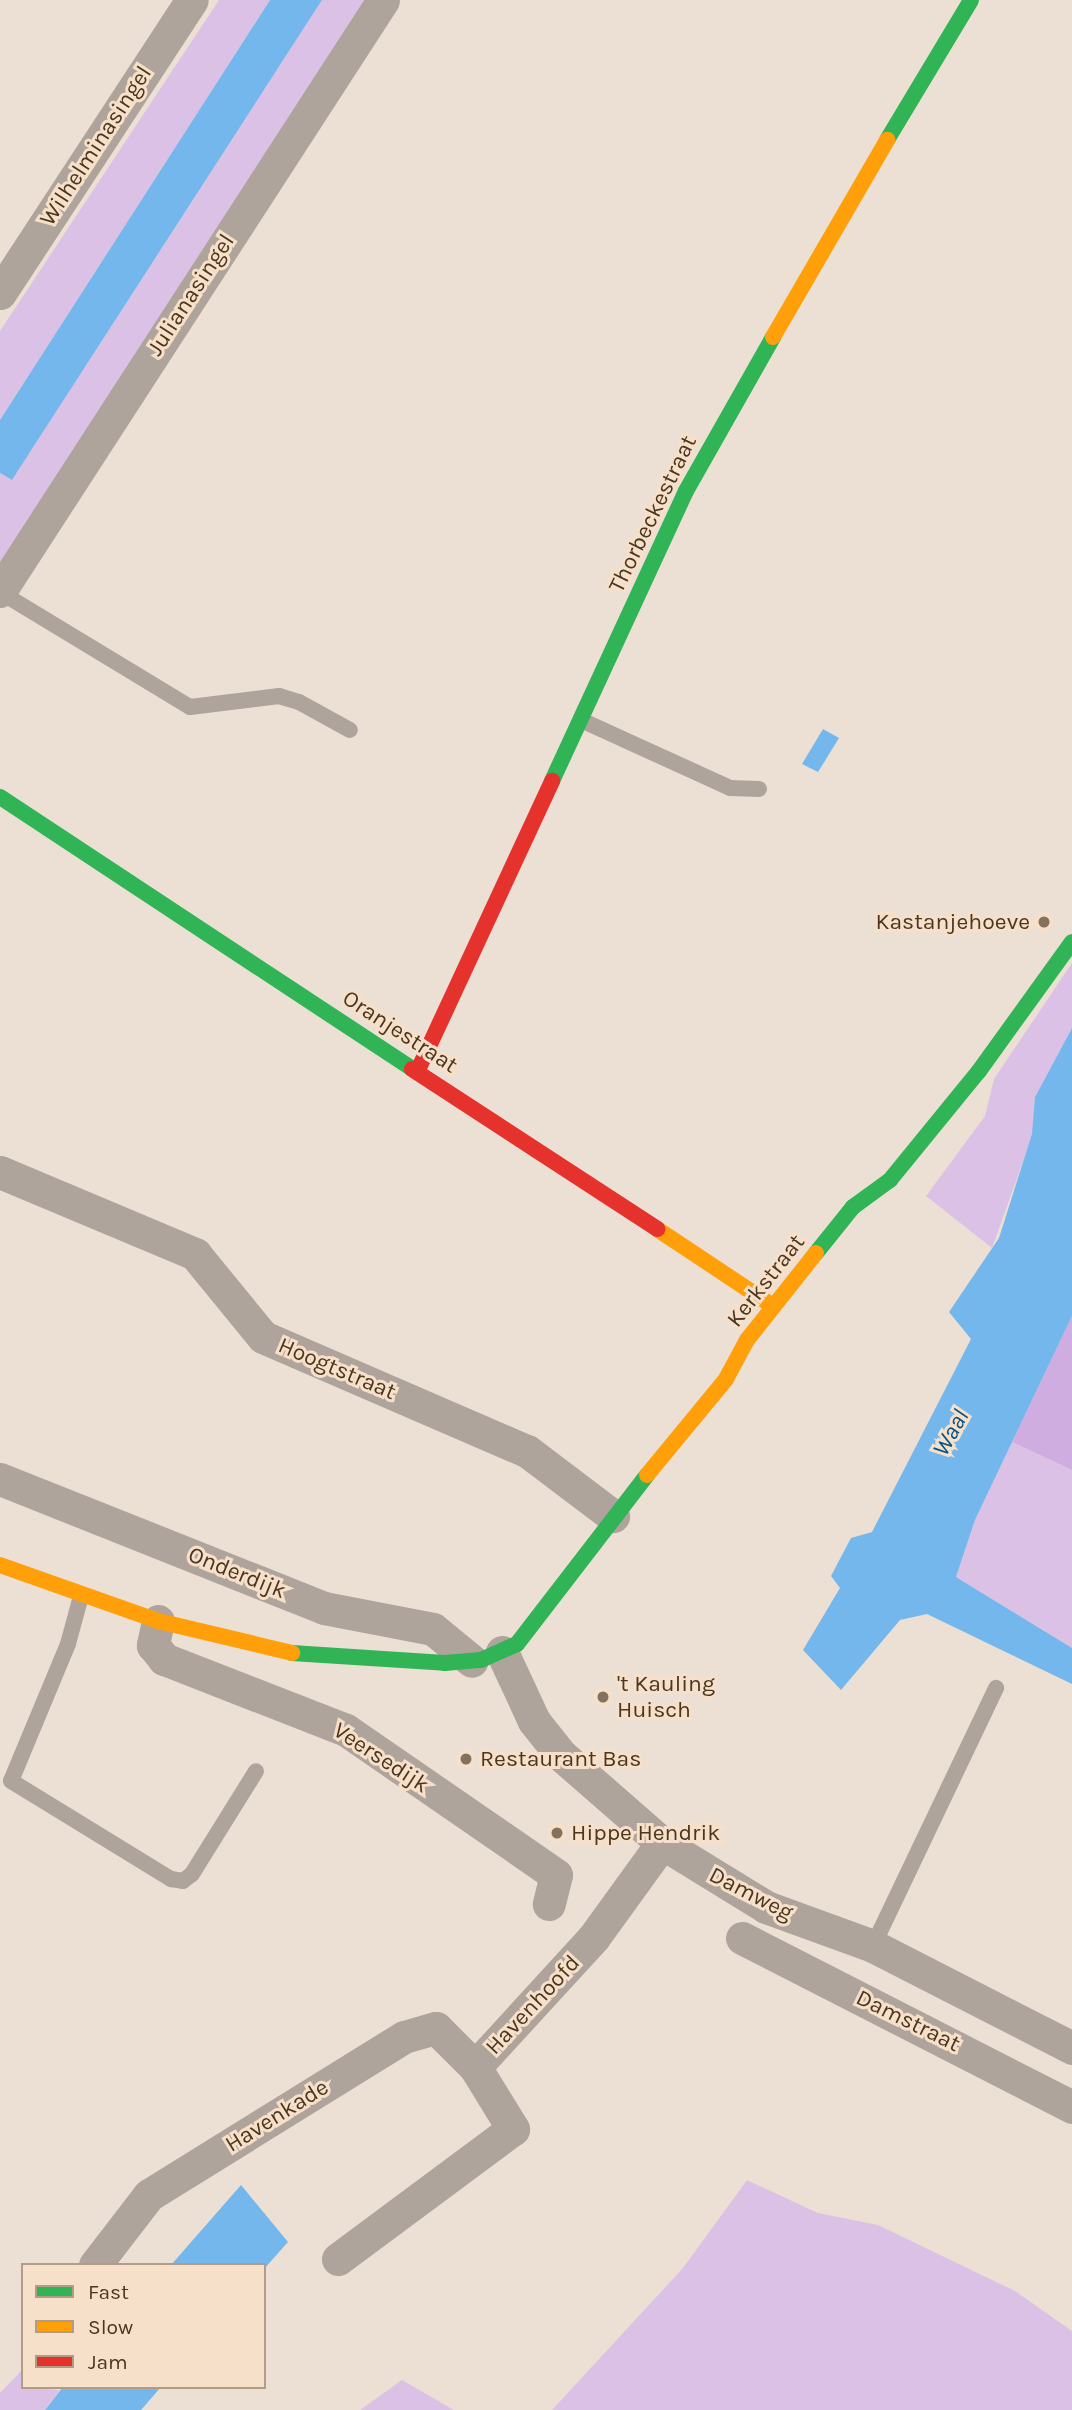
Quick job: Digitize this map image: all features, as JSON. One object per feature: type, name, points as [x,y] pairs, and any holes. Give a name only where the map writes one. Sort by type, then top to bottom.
[{"type":"street","name":"Wilhelminasingel","points":[[0,293],[192,0]]},
{"type":"street","name":"Julianasingel","points":[[0,591],[383,0]]},
{"type":"street","name":"Thorbeckestraat","points":[[418,1070],[685,491],[821,251],[971,0]]},
{"type":"street","name":"Oranjestraat","points":[[0,797],[774,1306]]},
{"type":"street","name":"Kerkstraat","points":[[487,1657],[535,1625],[613,1516],[726,1379],[747,1340],[853,1207],[890,1180],[979,1070],[1072,942]]},
{"type":"street","name":"Hoogtstraat","points":[[0,1172],[195,1254],[263,1336],[527,1451],[613,1516]]},
{"type":"street","name":"Onderdijk","points":[[0,1479],[324,1608],[433,1629],[487,1657]]},
{"type":"street","points":[[0,1565],[81,1596],[158,1621],[254,1646],[322,1658],[487,1657]]},
{"type":"street","name":"Veersedijk","points":[[158,1621],[153,1645],[164,1659],[346,1730],[556,1875],[549,1904]]},
{"type":"street","name":"Damweg","points":[[487,1657],[561,1755],[662,1843],[766,1906],[873,1946],[1072,2048]]},
{"type":"street","name":"Havenhoofd","points":[[338,2259],[513,2129],[475,2067],[586,1947],[662,1843]]},
{"type":"street","name":"Damstraat","points":[[742,1938],[1072,2107]]},
{"type":"street","name":"Havenkade","points":[[97,2263],[149,2195],[404,2037],[436,2028],[475,2067]]},
{"type":"lane","name":"Julianasingel","points":[[0,591],[190,707],[279,696],[299,702],[350,730]]},
{"type":"lane","points":[[580,719],[730,788],[759,789]]},
{"type":"lane","points":[[81,1596],[68,1644],[5,1784],[171,1879],[183,1881],[192,1874],[256,1771]]},
{"type":"lane","points":[[873,1946],[996,1688]]},
{"type":"shaded area","points":[[219,0],[270,0],[0,420],[0,331]]},
{"type":"shaded area","points":[[322,0],[367,0],[0,565],[0,473],[12,480]]},
{"type":"shaded area","points":[[1072,963],[1072,1028],[1035,1097],[1033,1134],[992,1248],[926,1196],[985,1116],[994,1079]]},
{"type":"shaded area","points":[[1072,1316],[1072,1470],[1012,1442]]},
{"type":"shaded area","points":[[1012,1442],[1072,1470],[1072,1648],[956,1577],[975,1520]]},
{"type":"shaded area","points":[[747,2180],[818,2213],[878,2225],[1015,2291],[1072,2331],[1072,2410],[552,2410],[683,2268]]},
{"type":"shaded area","points":[[21,2371],[21,2389],[60,2390],[45,2410],[0,2410],[0,2393]]},
{"type":"shaded area","points":[[402,2380],[454,2410],[360,2410]]},
{"type":"water","points":[[270,0],[322,0],[12,480],[0,473],[0,420]]},
{"type":"water","points":[[823,729],[839,738],[818,772],[802,764]]},
{"type":"water","name":"Waal","points":[[1072,1028],[1072,1316],[975,1520],[956,1577],[1072,1648],[1072,1684],[927,1614],[900,1620],[841,1690],[803,1650],[840,1588],[831,1576],[851,1538],[872,1532],[971,1339],[949,1312],[999,1238],[1032,1134],[1035,1097]]},
{"type":"water","points":[[241,2185],[288,2242],[266,2267],[266,2263],[173,2263]]},
{"type":"water","points":[[61,2389],[159,2389],[141,2410],[45,2410]]},
{"type":"traffic: fast","points":[[887,140],[971,0]]},
{"type":"traffic: fast","points":[[552,781],[686,491],[773,337]]},
{"type":"traffic: fast","points":[[0,797],[412,1069]]},
{"type":"traffic: fast","points":[[816,1253],[853,1207],[890,1180],[979,1071],[1072,942]]},
{"type":"traffic: fast","points":[[292,1653],[445,1663],[481,1660],[517,1644],[647,1475]]},
{"type":"traffic: slow","points":[[773,337],[887,140]]},
{"type":"traffic: slow","points":[[657,1229],[773,1306]]},
{"type":"traffic: slow","points":[[647,1475],[726,1379],[747,1340],[816,1253]]},
{"type":"traffic: slow","points":[[0,1565],[158,1621],[292,1653]]},
{"type":"traffic: jam","points":[[418,1070],[552,781]]},
{"type":"traffic: jam","points":[[412,1069],[657,1229]]},
{"type":"place","name":"Kastanjehoeve","points":[[1044,922]]},
{"type":"place","name":"'t Kauling Huisch","points":[[603,1697]]},
{"type":"place","name":"Restaurant Bas","points":[[466,1759]]},
{"type":"place","name":"Hippe Hendrik","points":[[557,1833]]}]
